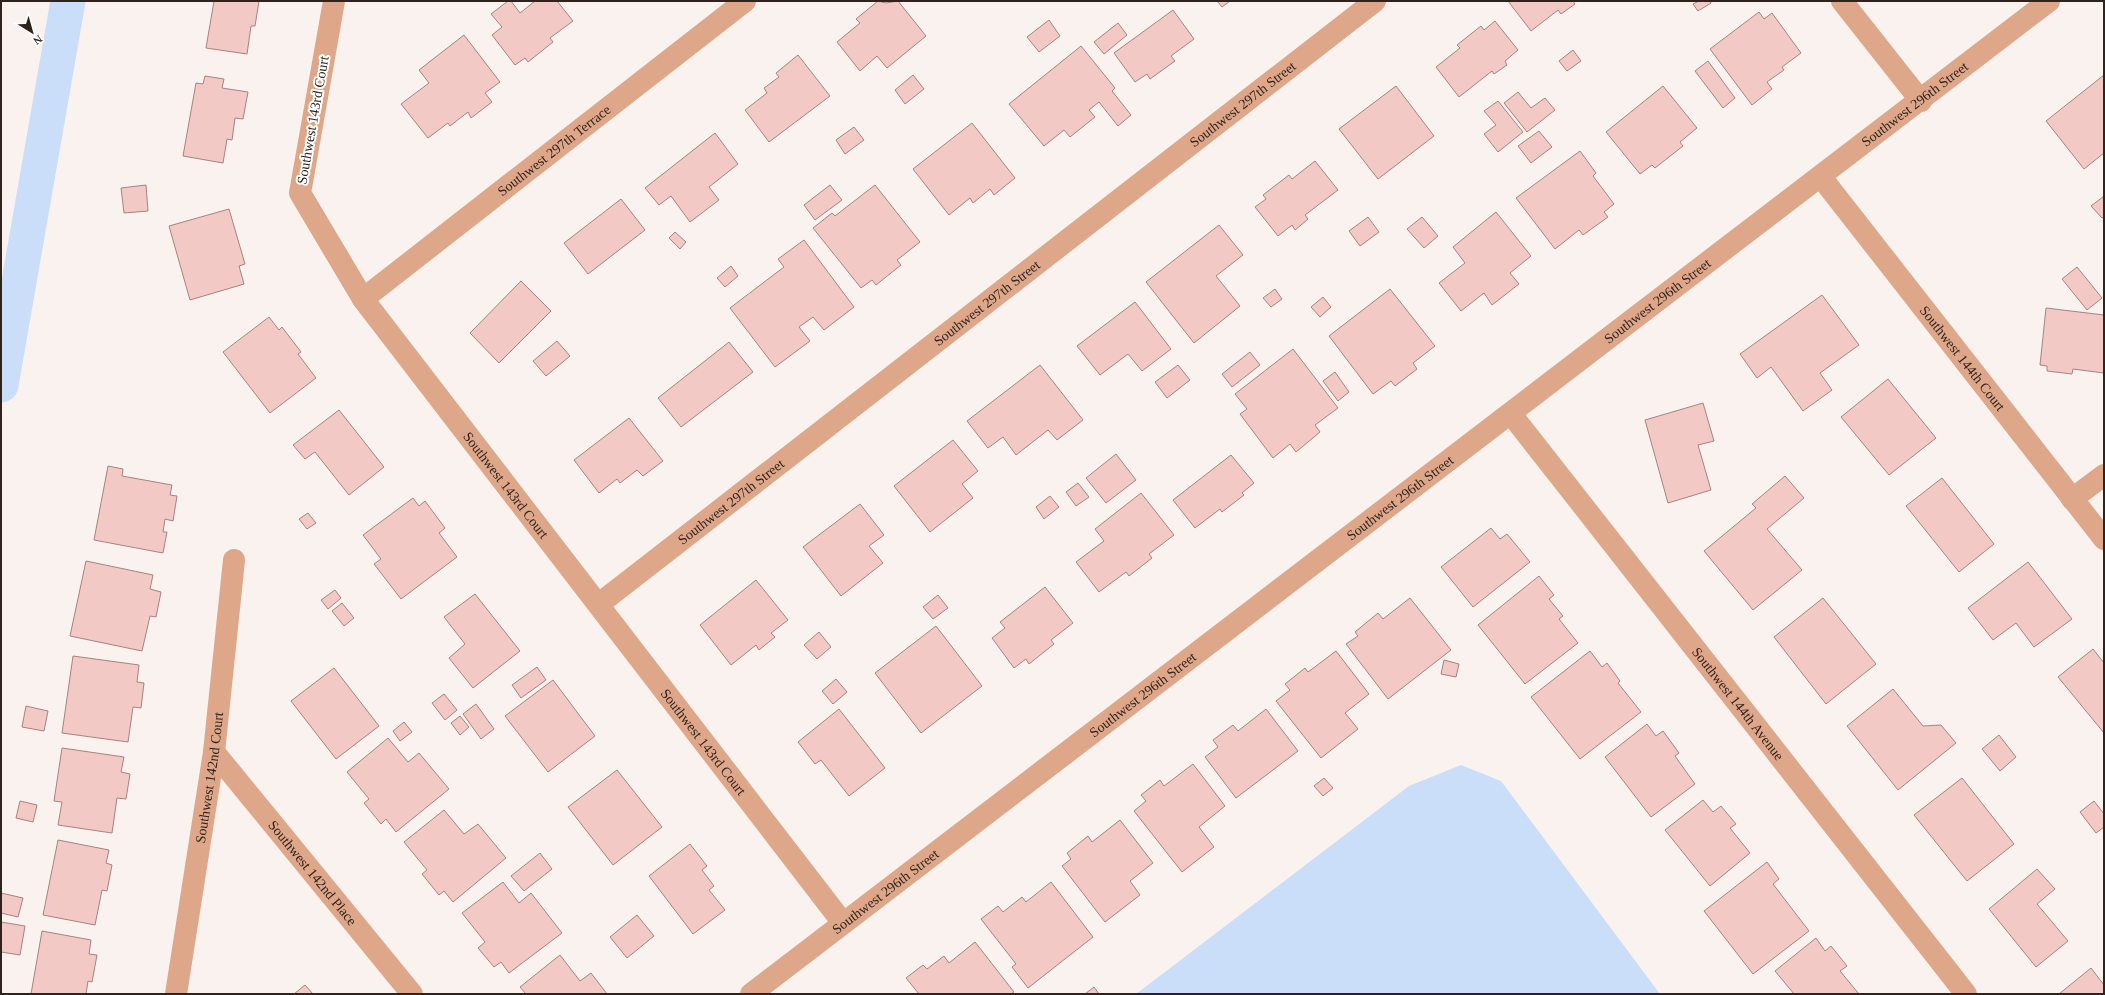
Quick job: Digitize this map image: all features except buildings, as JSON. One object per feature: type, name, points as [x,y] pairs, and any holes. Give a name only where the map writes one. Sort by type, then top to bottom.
[{"type":"street","name":"Southwest 143rd Court","points":[[334,1],[300,193],[363,299],[843,923]]},
{"type":"street","name":"Southwest 297th Terrace","points":[[363,299],[745,1]]},
{"type":"street","name":"Southwest 297th Street","points":[[599,604],[1376,1]]},
{"type":"street","points":[[1842,1],[1920,101]]},
{"type":"street","name":"Southwest 296th Street","points":[[751,994],[1821,177],[2049,1]]},
{"type":"street","name":"Southwest 144th Court","points":[[1821,177],[2104,539]]},
{"type":"street","name":"Southwest 144th Avenue","points":[[1511,414],[1966,994]]},
{"type":"street","points":[[2072,499],[2104,474]]},
{"type":"street","name":"Southwest 142nd Court","points":[[176,994],[214,752],[234,560]]},
{"type":"street","name":"Southwest 142nd Place","points":[[214,752],[412,994]]},
{"type":"water","points":[[1461,765],[1501,781],[1660,994],[1136,994],[1409,786]]},
{"type":"waterway","points":[[1,385],[68,1]]}]
